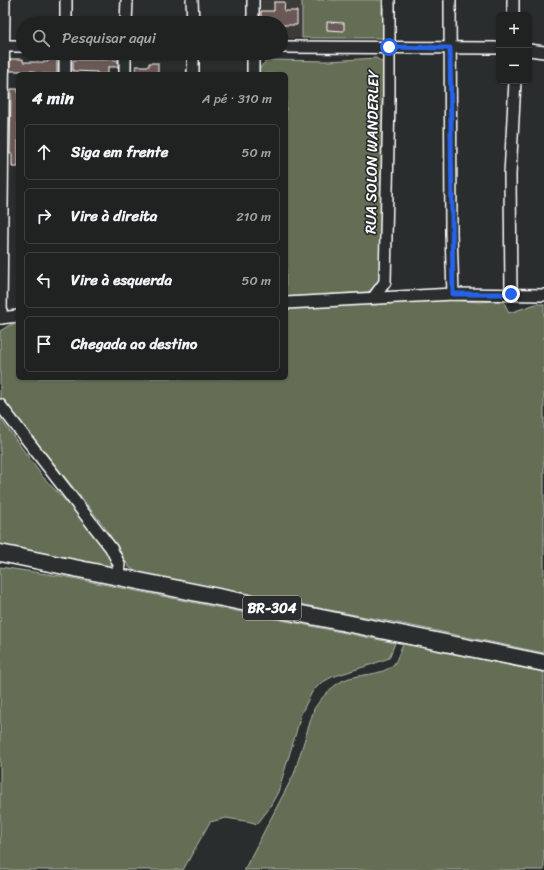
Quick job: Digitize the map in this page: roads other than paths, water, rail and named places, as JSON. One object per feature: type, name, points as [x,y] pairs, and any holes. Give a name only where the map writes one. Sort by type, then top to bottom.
[{"type":"highway","name":"BR-304","points":[[0,553],[544,663]]},
{"type":"street","points":[[4,0],[2,46],[1,318],[16,316]]},
{"type":"street","points":[[66,0],[66,16]]},
{"type":"street","points":[[126,16],[127,0]]},
{"type":"street","points":[[192,0],[193,16]]},
{"type":"street","points":[[253,0],[253,16]]},
{"type":"street","name":"RUA SOLON WANDERLEY","points":[[385,282],[389,47],[388,0]]},
{"type":"street","points":[[450,0],[453,294]]},
{"type":"street","points":[[513,0],[513,12]]},
{"type":"street","points":[[2,46],[16,46]]},
{"type":"street","points":[[288,47],[496,48]]},
{"type":"street","points":[[532,50],[544,52]]},
{"type":"street","points":[[65,60],[65,72]]},
{"type":"street","points":[[125,72],[126,60]]},
{"type":"street","points":[[193,60],[193,72]]},
{"type":"street","points":[[253,60],[253,72]]},
{"type":"street","points":[[511,294],[510,175],[515,84]]},
{"type":"street","points":[[374,297],[385,282],[393,296]]},
{"type":"street","points":[[288,303],[374,297],[453,294],[544,295]]},
{"type":"street","points":[[0,404],[111,548],[119,564],[118,576]]}]
